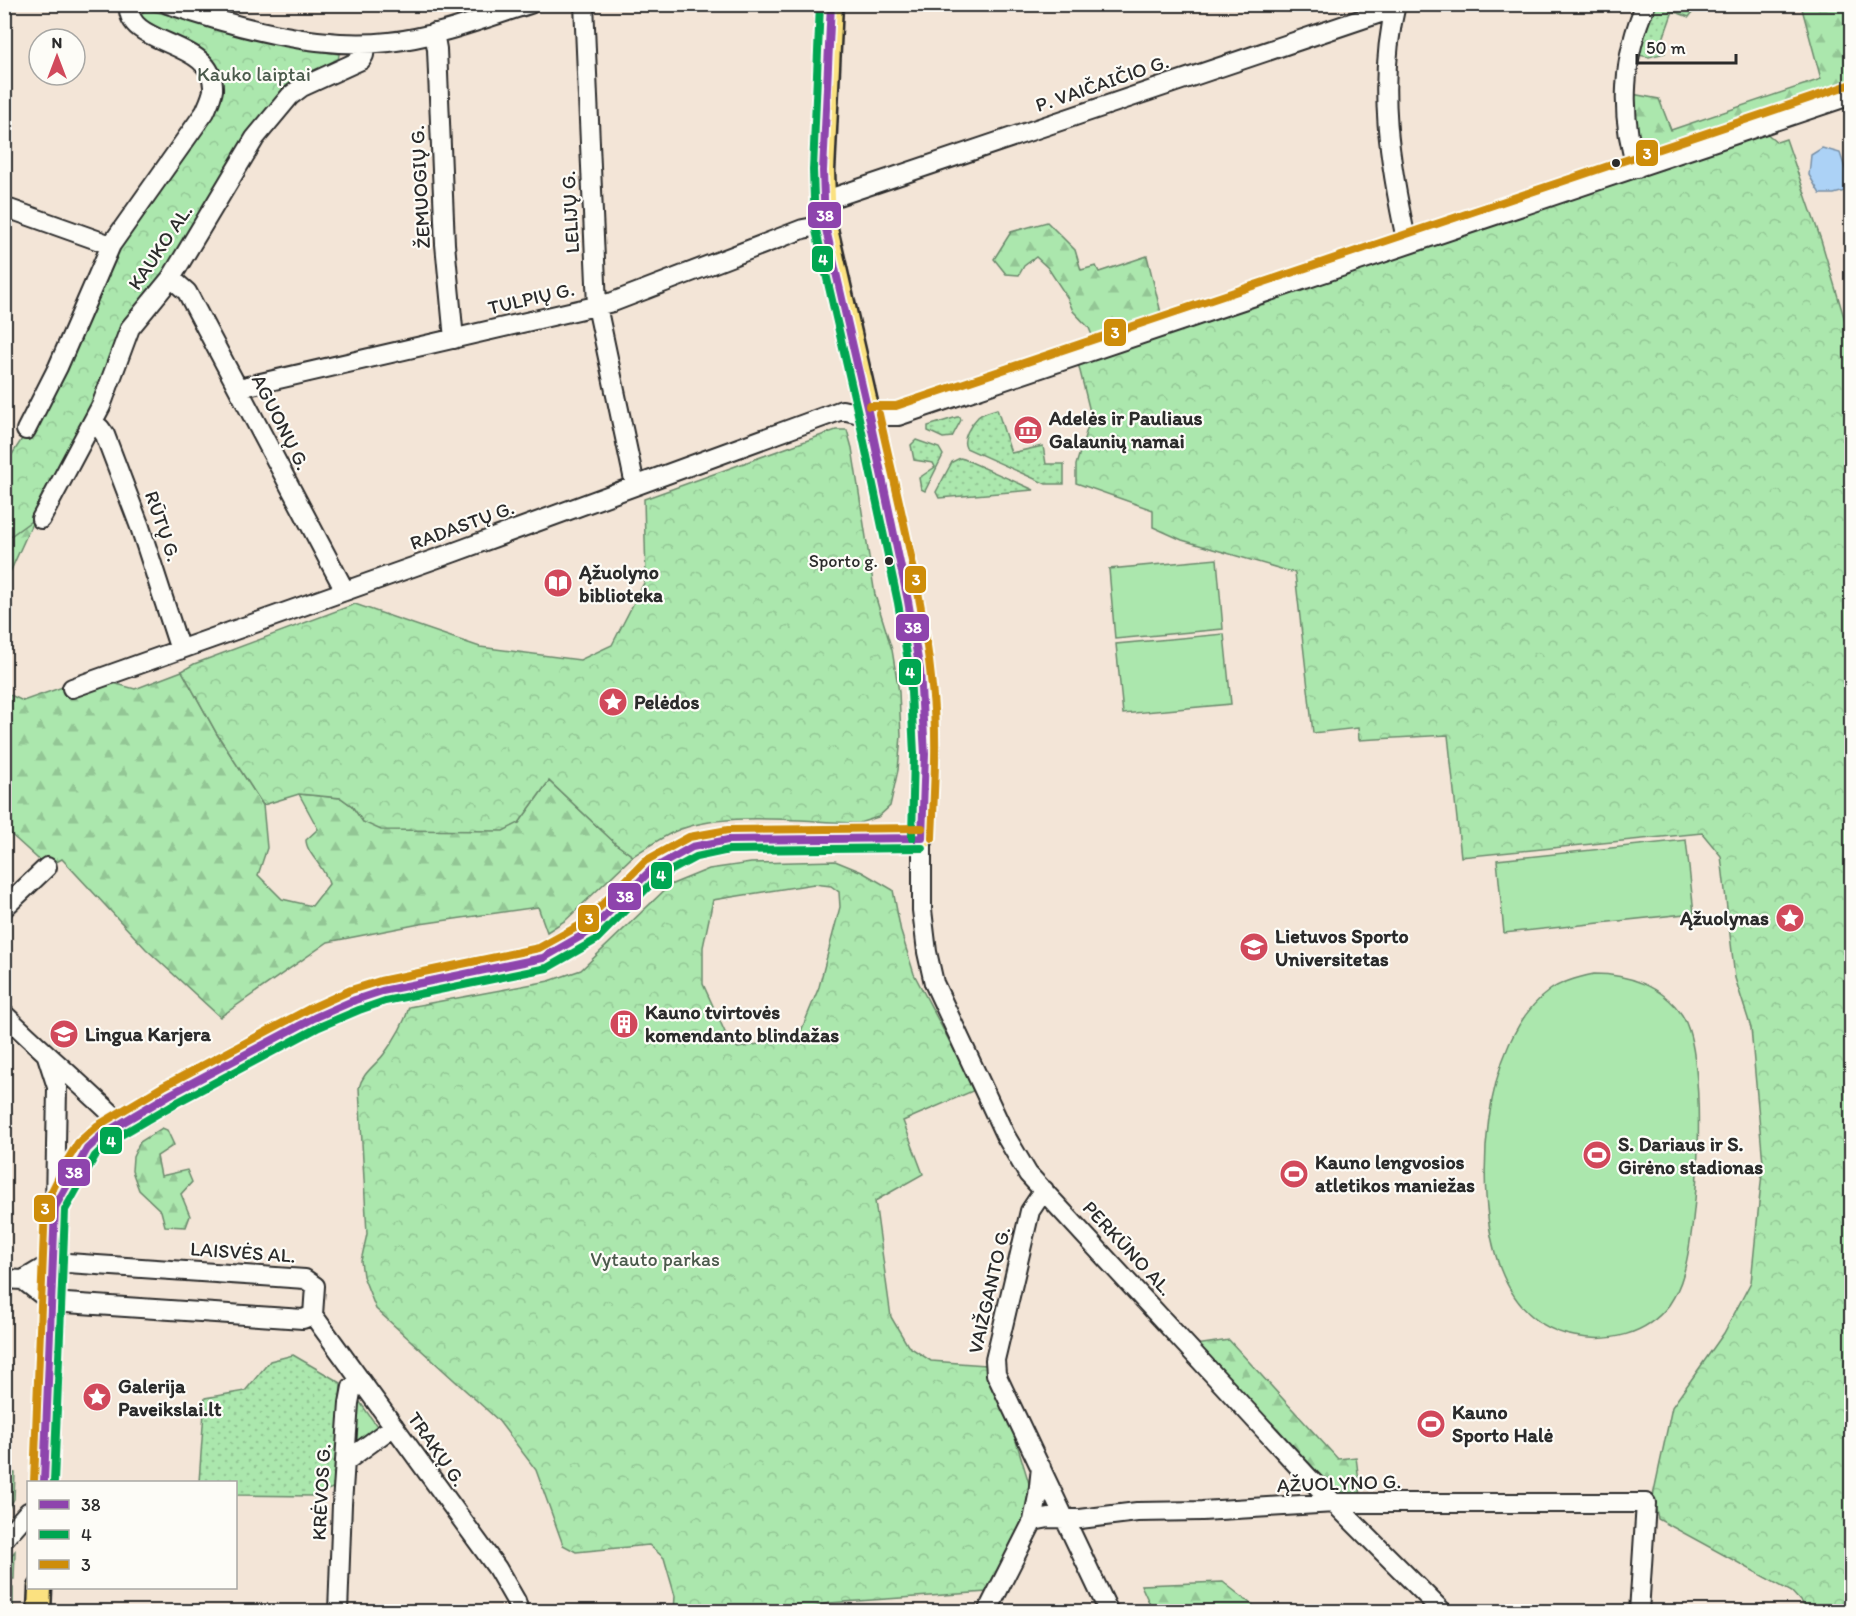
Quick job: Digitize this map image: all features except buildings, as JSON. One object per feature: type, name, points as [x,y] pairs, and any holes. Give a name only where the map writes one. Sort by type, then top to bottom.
[{"type":"main road","points":[[44,1481],[55,1208],[66,1183],[87,1149],[120,1122],[314,1018],[355,1000],[382,991],[543,958],[590,931],[651,870],[692,847],[728,840],[922,838],[925,754],[920,671],[908,601],[825,225],[823,171],[831,4]]},
{"type":"main road","points":[[39,1611],[40,1589]]},
{"type":"street","name":"KAUKO AL.","points":[[26,430],[58,367],[111,245],[205,112],[213,92],[208,68],[198,58],[134,24],[128,12],[129,4]]},
{"type":"street","points":[[168,4],[294,38],[340,44],[389,42],[434,33],[530,4]]},
{"type":"street","name":"LELIJŲ G.","points":[[584,4],[597,306],[634,485]]},
{"type":"street","points":[[1637,168],[1627,129],[1627,82],[1638,27],[1646,4]]},
{"type":"street","points":[[1396,6],[1390,41],[1386,112],[1394,181],[1407,244]]},
{"type":"street","name":"P. VAIČAIČIO G.","points":[[823,201],[1396,6]]},
{"type":"street","name":"ŽEMUOGIŲ G.","points":[[434,33],[437,49],[445,244],[454,339]]},
{"type":"street","name":"KAUKO AL.","points":[[41,519],[93,423],[130,328],[171,278],[255,138],[290,96],[303,87],[361,60],[364,55],[364,44]]},
{"type":"street","name":"RADASTŲ G.","points":[[72,688],[842,410],[868,416],[898,417],[1851,95]]},
{"type":"street","points":[[4,207],[111,245]]},
{"type":"street","name":"TULPIŲ G.","points":[[239,388],[597,306],[633,295],[803,229],[825,225]]},
{"type":"street","name":"AGUONŲ G.","points":[[171,278],[187,292],[345,591]]},
{"type":"street","name":"RŪTŲ G.","points":[[93,423],[105,435],[140,527],[180,650]]},
{"type":"street","name":"PERKŪNO AL.","points":[[922,838],[922,910],[927,952],[934,983],[1005,1135],[1028,1174],[1308,1477],[1443,1611]]},
{"type":"street","points":[[4,909],[47,867]]},
{"type":"street","points":[[4,1014],[120,1122]]},
{"type":"street","points":[[47,1056],[57,1087],[55,1208]]},
{"type":"street","name":"VAIŽGANTO G.","points":[[1044,1190],[1030,1211],[995,1360],[996,1374],[1109,1611]]},
{"type":"street","points":[[4,1279],[23,1280],[53,1262]]},
{"type":"street","name":"LAISVĖS AL.","points":[[53,1262],[305,1279],[315,1286],[314,1315]]},
{"type":"street","points":[[23,1280],[51,1302],[303,1319],[314,1315]]},
{"type":"street","name":"TRAKŲ G.","points":[[314,1315],[497,1568],[516,1601],[519,1611]]},
{"type":"street","name":"KRĖVOS G.","points":[[338,1611],[349,1403],[352,1387],[361,1381]]},
{"type":"street","points":[[345,1462],[394,1426]]},
{"type":"street","points":[[987,1611],[1033,1521],[1041,1465]]},
{"type":"street","name":"ĄŽUOLYNO G.","points":[[1033,1521],[1137,1512],[1202,1511],[1335,1503],[1646,1503],[1639,1611]]},
{"type":"street","points":[[4,1539],[27,1513]]},
{"type":"green space","points":[[1652,5],[1698,5],[1689,17],[1673,11],[1663,39],[1665,53],[1649,57],[1638,55]]},
{"type":"green space","points":[[1801,5],[1851,5],[1851,84],[1640,154],[1632,94],[1659,99],[1671,130],[1821,79]]},
{"type":"green space","name":"Kauko laiptai","points":[[146,9],[279,45],[339,54],[338,62],[280,98],[95,403],[48,484],[34,519],[5,540],[4,467],[47,400],[118,243],[209,114],[217,70],[214,63],[204,54],[150,27],[142,20],[141,14]]},
{"type":"green space","name":"Ąžuolynas","points":[[1765,132],[1777,142],[1786,139],[1821,240],[1852,344],[1851,1611],[1809,1611],[1792,1592],[1658,1519],[1653,1496],[1672,1407],[1724,1333],[1751,1282],[1763,1163],[1751,1028],[1735,978],[1721,856],[1702,833],[1461,857],[1448,735],[1359,740],[1358,728],[1313,733],[1295,573],[1182,540],[1153,527],[1153,510],[1076,483],[1076,465],[1091,416],[1078,363]]},
{"type":"green space","points":[[1047,222],[1075,250],[1081,270],[1096,266],[1099,272],[1147,256],[1162,317],[1094,340],[1089,328],[1073,311],[1067,297],[1048,268],[1036,257],[1024,266],[1019,275],[1006,274],[994,259],[1011,232]]},
{"type":"green space","points":[[997,409],[1011,453],[1043,446],[1046,464],[1064,464],[1064,484],[1046,484],[966,448],[966,436],[975,420],[982,414]]},
{"type":"green space","points":[[957,417],[961,420],[952,437],[943,438],[928,431],[928,426]]},
{"type":"green space","points":[[836,430],[847,430],[852,448],[875,595],[892,650],[899,692],[901,736],[898,770],[890,806],[878,817],[859,823],[722,820],[668,834],[633,856],[616,844],[549,781],[519,823],[503,831],[381,830],[363,822],[352,806],[341,798],[299,794],[263,805],[217,734],[182,671],[194,664],[355,604],[480,647],[580,660],[612,645],[646,579],[644,499]]},
{"type":"green space","points":[[916,440],[939,448],[943,455],[925,491],[921,489],[919,478],[935,467],[933,463],[914,460],[911,445]]},
{"type":"green space","points":[[960,458],[1034,490],[939,498],[936,492],[952,462]]},
{"type":"green space","points":[[5,467],[34,519],[11,570],[5,578]]},
{"type":"green space","points":[[1217,559],[1223,629],[1115,639],[1109,569]]},
{"type":"green space","points":[[1224,634],[1231,704],[1123,714],[1116,644]]},
{"type":"green space","points":[[182,671],[217,734],[263,805],[267,848],[258,875],[282,899],[312,906],[329,884],[307,845],[306,840],[318,829],[299,794],[341,798],[352,806],[363,822],[519,823],[549,781],[616,844],[633,856],[566,920],[547,932],[538,907],[420,924],[328,942],[220,1017],[146,949],[62,859],[47,867],[5,829],[4,692],[23,701],[91,677],[135,689]]},
{"type":"green space","points":[[1686,840],[1694,913],[1504,933],[1497,860]]},
{"type":"green space","name":"Vytauto parkas","points":[[835,861],[862,872],[893,890],[901,932],[914,974],[975,1090],[903,1121],[923,1174],[875,1201],[891,1317],[908,1346],[931,1361],[986,1365],[1005,1405],[1032,1493],[1023,1521],[987,1592],[829,1603],[802,1611],[674,1611],[675,1596],[664,1558],[649,1545],[576,1552],[563,1545],[536,1470],[498,1420],[376,1309],[363,1276],[361,1261],[367,1234],[359,1088],[366,1074],[384,1054],[395,1037],[405,1020],[409,1007],[549,981],[581,970],[670,885],[709,869],[751,863]],"holes":[[[814,884],[831,886],[839,892],[840,907],[819,987],[799,1036],[738,1048],[729,1041],[703,984],[703,947],[713,900]]]},
{"type":"green space","points":[[1594,974],[1619,976],[1655,989],[1665,996],[1682,1015],[1690,1036],[1696,1066],[1698,1142],[1693,1220],[1688,1251],[1679,1287],[1669,1305],[1660,1315],[1638,1330],[1613,1337],[1587,1338],[1560,1332],[1537,1320],[1519,1303],[1505,1280],[1491,1237],[1486,1201],[1485,1161],[1496,1081],[1509,1044],[1527,1013],[1555,987]]},
{"type":"green space","points":[[162,1128],[167,1130],[174,1145],[157,1156],[161,1176],[187,1170],[192,1182],[181,1194],[190,1216],[186,1227],[165,1226],[161,1211],[139,1190],[132,1171],[133,1157],[140,1142]]},
{"type":"green space","points":[[1229,1340],[1338,1459],[1356,1457],[1361,1497],[1337,1499],[1196,1345]]},
{"type":"green space","points":[[293,1355],[341,1383],[335,1487],[313,1496],[237,1495],[237,1481],[199,1481],[205,1398],[245,1391],[270,1361]]},
{"type":"green space","points":[[357,1398],[379,1429],[354,1447]]},
{"type":"green space","points":[[5,1473],[15,1473],[14,1499],[5,1514]]},
{"type":"green space","points":[[15,1551],[14,1579],[6,1579],[6,1588],[13,1588],[13,1611],[5,1611],[5,1562]]},
{"type":"green space","points":[[1223,1582],[1260,1611],[1153,1611],[1141,1585]]},
{"type":"water","points":[[1822,148],[1840,153],[1849,180],[1845,191],[1820,194],[1809,175],[1811,155]]},
{"type":"transit line","name":"4","points":[[820,4],[813,170],[815,226],[859,418],[898,603],[910,672],[914,754],[912,838]]},
{"type":"transit line","name":"38","points":[[831,4],[823,171],[825,225],[869,416],[908,601],[920,671],[925,754],[922,838]]},
{"type":"transit line","name":"3","points":[[869,406],[896,406],[1849,85]]},
{"type":"transit line","name":"3","points":[[879,414],[910,550],[928,653],[935,725],[932,838]]},
{"type":"transit line","name":"3","points":[[34,1481],[45,1205],[78,1143],[97,1126],[164,1086],[309,1009],[351,990],[380,981],[539,948],[584,923],[645,861],[689,837],[728,830],[922,828]]},
{"type":"transit line","name":"38","points":[[44,1481],[55,1207],[87,1149],[103,1134],[169,1095],[314,1018],[355,1000],[382,991],[543,958],[590,931],[651,870],[692,847],[728,840],[922,838]]},
{"type":"transit line","name":"4","points":[[54,1481],[65,1210],[95,1156],[109,1142],[174,1104],[319,1027],[359,1010],[385,1001],[547,968],[596,940],[657,878],[696,857],[729,850],[922,848]]},
{"type":"place","name":"Adelės ir Pauliaus Galaunių namai","points":[[1028,430]]},
{"type":"place","name":"Sporto g.","points":[[889,561]]},
{"type":"place","name":"Ąžuolyno biblioteka","points":[[558,583]]},
{"type":"place","name":"Pelėdos","points":[[613,702]]},
{"type":"place","name":"Ąžuolynas","points":[[1790,918]]},
{"type":"place","name":"Lietuvos Sporto Universitetas","points":[[1254,947]]},
{"type":"place","name":"Kauno tvirtovės komendanto blindažas","points":[[624,1024]]},
{"type":"place","name":"Lingua Karjera","points":[[64,1034]]},
{"type":"place","name":"S. Dariaus ir S. Girėno stadionas","points":[[1597,1155]]},
{"type":"place","name":"Kauno lengvosios atletikos maniežas","points":[[1294,1174]]},
{"type":"place","name":"Galerija Paveikslai.lt","points":[[97,1397]]},
{"type":"place","name":"Kauno Sporto Halė","points":[[1431,1424]]}]
